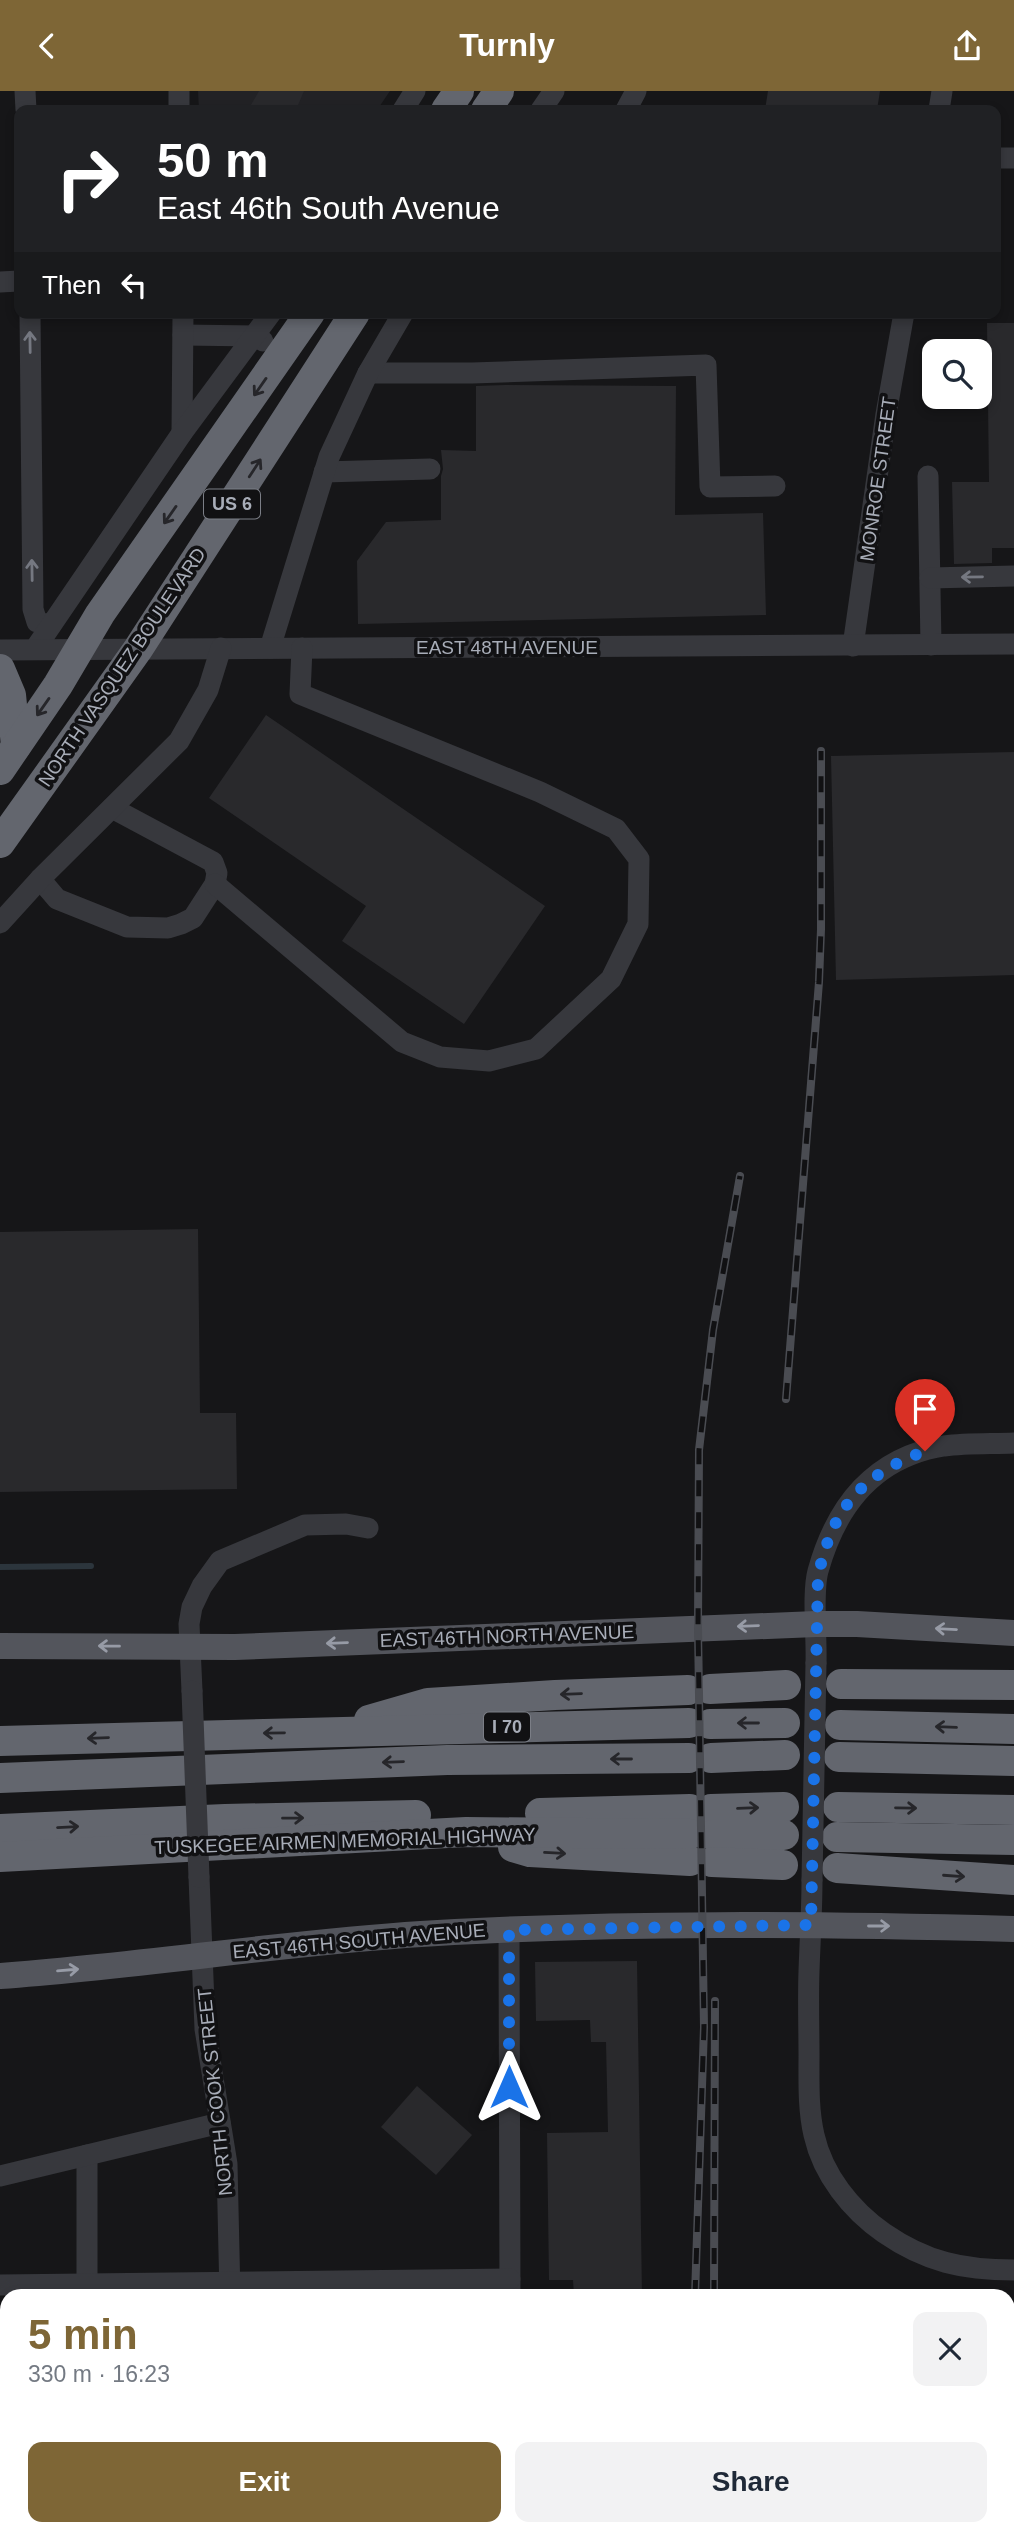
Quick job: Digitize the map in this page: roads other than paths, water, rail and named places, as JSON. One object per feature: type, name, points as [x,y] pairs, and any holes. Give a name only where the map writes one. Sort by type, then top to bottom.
[{"type":"highway","name":"US 6","points":[[8,758],[58,685],[100,614],[306,319]]},
{"type":"highway","name":"NORTH VASQUEZ BOULEVARD","points":[[0,843],[138,649],[351,319]]},
{"type":"highway","points":[[0,669],[11,695],[8,758]]},
{"type":"highway","points":[[841,1683],[1014,1685]]},
{"type":"highway","points":[[326,1732],[428,1703],[786,1685]]},
{"type":"highway","name":"I 70","points":[[0,1741],[785,1723]]},
{"type":"highway","points":[[840,1725],[1014,1729]]},
{"type":"highway","points":[[0,1778],[447,1760],[785,1755]]},
{"type":"highway","points":[[839,1757],[1014,1761]]},
{"type":"highway","points":[[1014,1810],[838,1822],[1014,1840]]},
{"type":"highway","points":[[0,1829],[225,1819],[701,1835],[783,1865]]},
{"type":"highway","name":"TUSKEGEE AIRMEN MEMORIAL HIGHWAY","points":[[0,1857],[466,1832],[701,1835],[784,1821]]},
{"type":"highway","points":[[824,1874],[1014,1880]]},
{"type":"main road","name":"EAST 46TH NORTH AVENUE","points":[[0,1646],[190,1647],[857,1623],[1014,1633]]},
{"type":"main road","name":"EAST 46TH SOUTH AVENUE","points":[[0,1976],[376,1937],[509,1930],[811,1925],[1014,1929]]},
{"type":"street","points":[[30,319],[33,610],[37,622],[51,625]]},
{"type":"street","points":[[182,433],[183,319]]},
{"type":"street","points":[[35,649],[182,433],[267,319]]},
{"type":"street","points":[[271,648],[324,472],[368,373],[400,319]]},
{"type":"street","name":"MONROE STREET","points":[[853,646],[886,414],[903,319]]},
{"type":"street","points":[[183,335],[256,336],[283,353]]},
{"type":"street","points":[[368,373],[472,373],[706,365],[710,487],[775,487]]},
{"type":"street","points":[[324,472],[430,469]]},
{"type":"street","points":[[928,476],[931,645]]},
{"type":"street","points":[[930,578],[1014,576]]},
{"type":"street","name":"EAST 48TH AVENUE","points":[[0,650],[1014,644]]},
{"type":"street","points":[[0,923],[40,879],[179,741],[208,690],[221,648]]},
{"type":"street","points":[[215,884],[402,1042],[439,1057],[489,1061],[536,1049],[611,979],[638,924],[639,859],[616,829],[540,792],[300,694],[302,648]]},
{"type":"street","points":[[40,879],[57,899],[127,927],[167,928],[181,925],[192,918],[215,884],[217,873],[213,862],[112,808]]},
{"type":"street","points":[[1014,1443],[940,1447],[897,1462],[873,1476],[845,1508],[828,1541],[818,1573],[816,1624],[824,1874],[811,1925],[809,2098],[814,2136],[833,2180],[863,2216],[898,2243],[938,2261],[969,2268],[1014,2270]]},
{"type":"street","name":"NORTH COOK STREET","points":[[230,2289],[227,2164],[207,2050],[189,1623],[192,1607],[202,1586],[220,1561],[305,1525],[346,1524],[368,1528]]},
{"type":"street","points":[[372,2289],[510,2288],[509,1930]]},
{"type":"street","points":[[0,2176],[220,2123]]},
{"type":"street","points":[[86,2155],[87,2289]]},
{"type":"street","points":[[0,2285],[70,2289]]},
{"type":"waterway","points":[[0,1567],[91,1566]]},
{"type":"railway","points":[[786,1399],[819,982],[821,751]]},
{"type":"railway","points":[[695,2289],[704,2027],[698,1628],[699,1450],[713,1330],[740,1176]]},
{"type":"railway","points":[[714,2289],[715,2001]]}]
